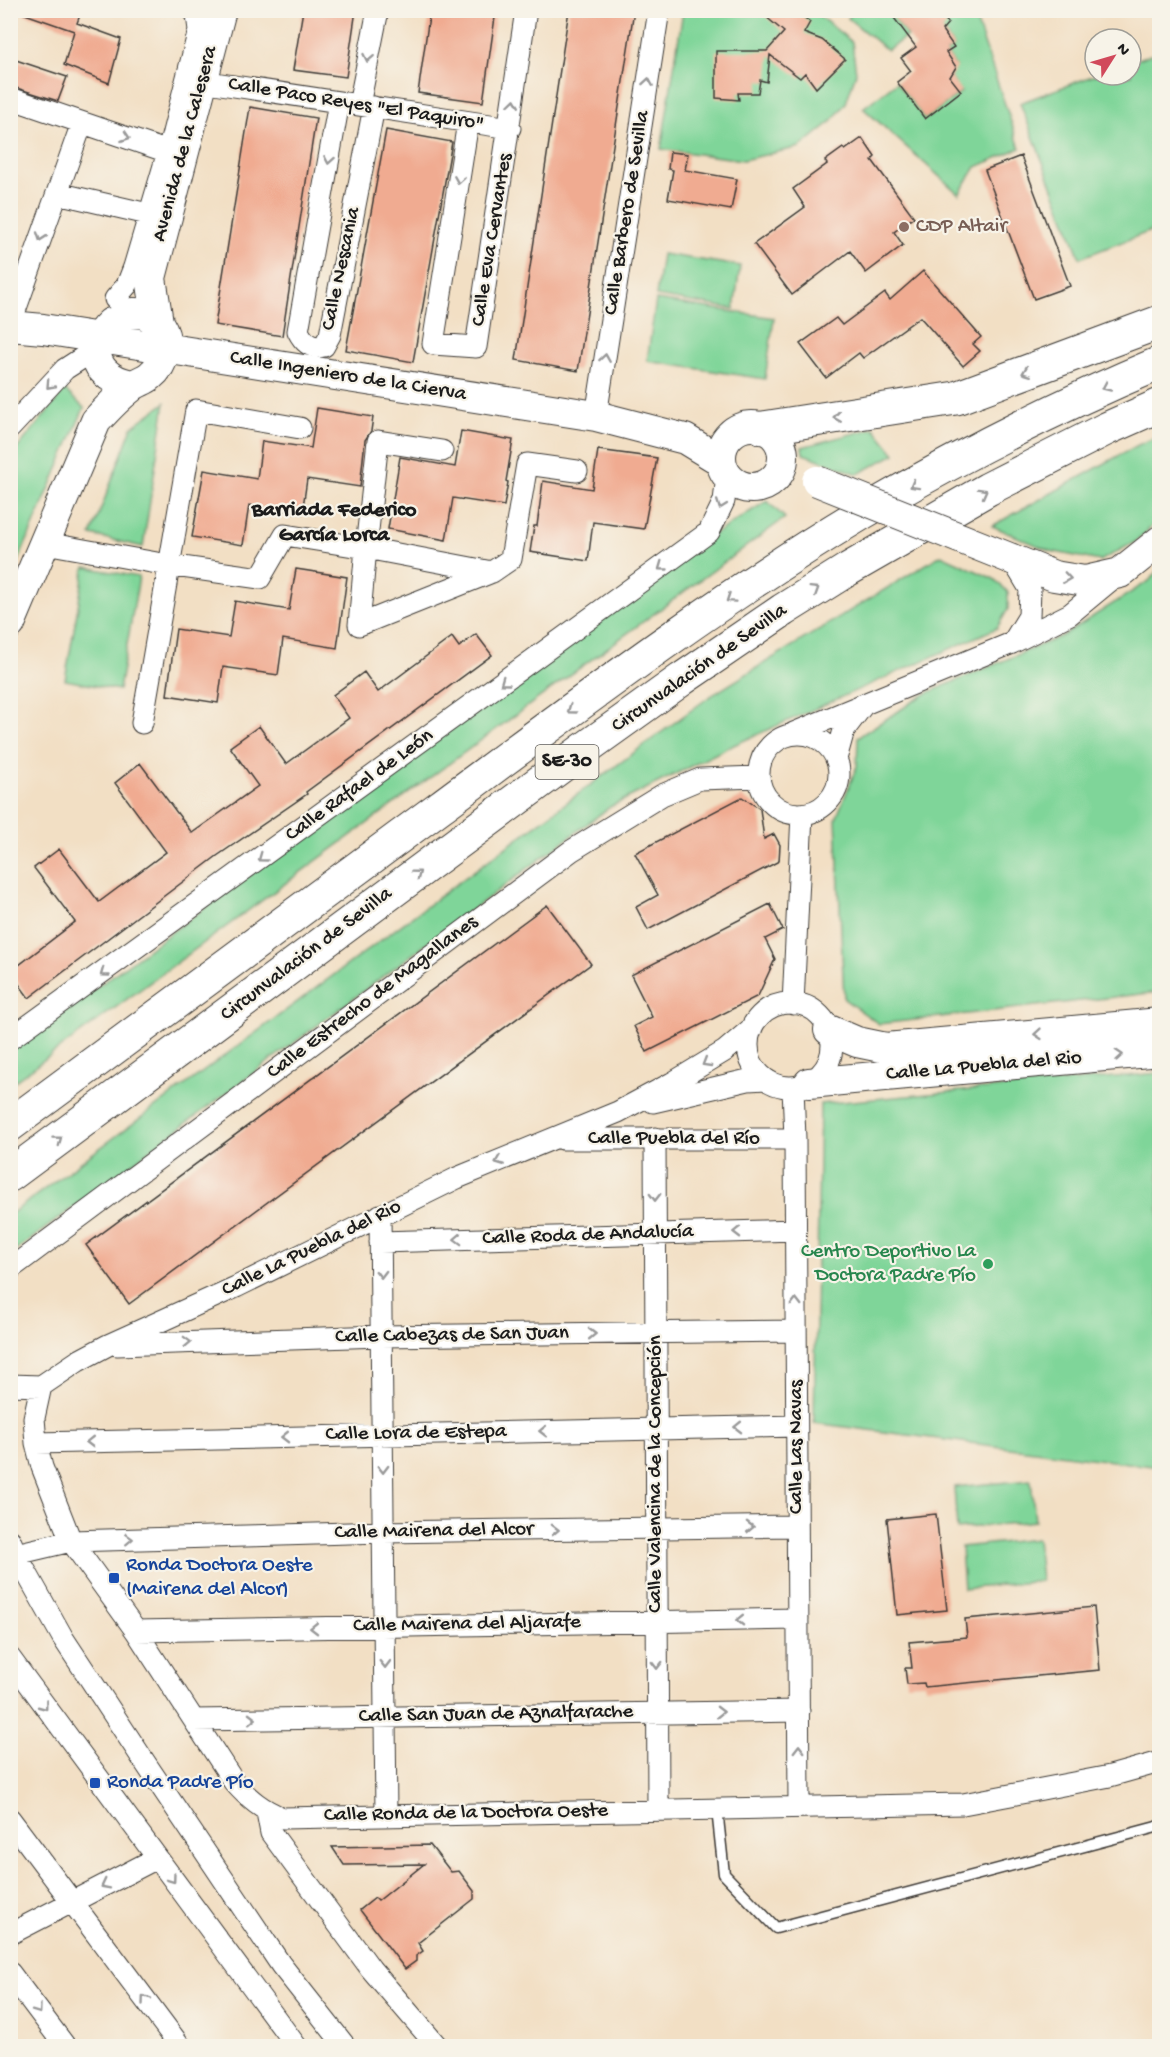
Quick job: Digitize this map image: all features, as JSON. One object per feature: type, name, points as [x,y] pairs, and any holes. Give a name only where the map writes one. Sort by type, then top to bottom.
[{"type":"highway","points":[[748,430],[956,398],[1160,322]]},
{"type":"highway","name":"Circunvalación de Sevilla","points":[[10,1125],[559,719],[750,585],[862,514],[1027,422],[1160,363]]},
{"type":"highway","name":"Circunvalación de Sevilla","points":[[10,1174],[601,737],[783,610],[847,570],[988,489],[1106,429],[1160,405]]},
{"type":"street","points":[[10,98],[175,154],[199,30],[197,15],[193,10]]},
{"type":"street","name":"Avenida de la Calesera","points":[[151,278],[158,216],[175,154],[201,81],[221,10]]},
{"type":"street","name":"Calle Nescania","points":[[357,105],[330,335],[324,345],[316,348],[308,345],[298,331],[357,105],[378,10]]},
{"type":"street","name":"Calle Eva Cervantes","points":[[468,122],[433,344],[476,347],[526,10]]},
{"type":"street","name":"Calle Barbero de Sevilla","points":[[596,416],[659,10]]},
{"type":"street","name":"Calle Paco Reyes \"El Paquiro\"","points":[[201,81],[510,128]]},
{"type":"street","points":[[10,325],[82,123]]},
{"type":"street","points":[[57,193],[158,216],[99,351],[95,391],[96,421]]},
{"type":"street","points":[[119,307],[151,278]]},
{"type":"street","points":[[10,624],[96,421],[112,402],[133,385],[150,377],[161,364],[162,336],[151,278]]},
{"type":"street","points":[[119,307],[146,314],[162,336]]},
{"type":"street","name":"Calle Ingeniero de la Cierva","points":[[10,325],[99,351],[162,336],[596,416],[685,439],[724,468]]},
{"type":"street","points":[[99,351],[109,377],[120,383],[133,385]]},
{"type":"street","points":[[10,428],[65,369],[99,351]]},
{"type":"street","points":[[142,723],[196,410],[300,428]]},
{"type":"street","points":[[748,430],[777,439],[779,467],[763,486],[743,487],[734,483],[724,468],[721,450],[725,440],[748,430]]},
{"type":"street","name":"Calle Ingeniero de la Cierva","points":[[685,439],[748,430]]},
{"type":"street","points":[[442,451],[378,441],[359,625],[492,572],[512,559],[527,464],[577,471]]},
{"type":"street","points":[[779,467],[1054,576],[1085,581],[1120,573]]},
{"type":"street","name":"Calle Rafael de León","points":[[10,1039],[709,532],[724,501],[724,468]]},
{"type":"street","points":[[45,543],[168,565],[260,578],[285,535],[492,572]]},
{"type":"street","points":[[794,733],[807,734],[820,739],[830,748],[836,759],[839,771],[838,784],[825,805],[814,812],[789,813],[773,804],[761,790],[758,777],[759,765],[764,753],[772,743],[782,736],[1012,643],[1070,614],[1160,541]]},
{"type":"street","points":[[1012,559],[1030,589],[1029,616],[1012,643]]},
{"type":"street","points":[[836,759],[844,730],[864,703]]},
{"type":"street","name":"Calle Estrecho de Magallanes","points":[[10,1269],[571,851],[662,795],[700,779],[758,777]]},
{"type":"street","points":[[793,1004],[802,814]]},
{"type":"street","points":[[618,1112],[725,1051],[752,1028],[759,1017],[769,1009],[781,1004],[804,1006],[815,1011],[829,1030],[832,1042],[827,1066],[819,1076],[801,1085],[779,1086],[766,1079],[756,1069],[750,1056],[749,1042],[752,1028]]},
{"type":"street","name":"Calle La Puebla del Rio","points":[[829,1030],[857,1042],[885,1048],[1160,1023]]},
{"type":"street","name":"Calle La Puebla del Rio","points":[[801,1085],[1160,1051]]},
{"type":"street","points":[[618,1112],[696,1091],[748,1080],[766,1079]]},
{"type":"street","name":"Calle Las Navas","points":[[799,1807],[795,1138],[801,1085]]},
{"type":"street","name":"Calle La Puebla del Rio","points":[[41,1386],[78,1361],[108,1345],[149,1335],[236,1287],[457,1178],[618,1112]]},
{"type":"street","name":"Calle Valencina de la Concepción","points":[[655,1138],[658,1810]]},
{"type":"street","name":"Calle Puebla del Río","points":[[553,1139],[795,1138]]},
{"type":"street","points":[[380,1215],[386,1816]]},
{"type":"street","name":"Calle Roda de Andalucía","points":[[380,1242],[795,1230]]},
{"type":"street","name":"Calle Cabezas de San Juan","points":[[149,1335],[381,1336],[796,1331]]},
{"type":"street","points":[[10,1385],[41,1386]]},
{"type":"street","name":"Calle Ronda de la Doctora Oeste","points":[[41,1386],[34,1418],[36,1443],[42,1467],[71,1541],[136,1631],[234,1782],[269,1822],[283,1818],[963,1804],[1110,1776],[1160,1762]]},
{"type":"street","name":"Calle Lora de Estepa","points":[[36,1443],[796,1426]]},
{"type":"street","name":"Calle Mairena del Alcor","points":[[13,1547],[71,1541],[383,1532],[797,1526]]},
{"type":"street","points":[[13,1547],[63,1638],[146,1764],[281,1965],[345,2046]]},
{"type":"street","name":"Calle Mairena del Aljarafe","points":[[136,1631],[798,1619]]},
{"type":"street","points":[[12,1664],[296,2046]]},
{"type":"street","name":"Calle San Juan de Aznalfarache","points":[[194,1720],[799,1711]]},
{"type":"street","points":[[10,1819],[180,2046]]},
{"type":"street","points":[[269,1822],[371,1969],[437,2046]]},
{"type":"street","points":[[10,1934],[157,1858]]},
{"type":"street","points":[[10,1973],[65,2046]]},
{"type":"lane","points":[[717,1809],[724,1874],[776,1928],[1160,1826]]},
{"type":"green space","points":[[683,11],[813,11],[852,42],[856,73],[846,103],[831,122],[800,147],[743,160],[661,149]]},
{"type":"green space","points":[[853,11],[892,11],[890,12],[907,36],[887,50],[848,18]]},
{"type":"green space","points":[[938,11],[973,11],[1020,148],[976,167],[959,194],[863,108],[897,82],[925,119],[961,92],[950,77],[955,66],[946,52],[954,47],[942,30]]},
{"type":"green space","points":[[1159,51],[1159,228],[1080,258],[1020,103],[1083,79],[1083,87],[1143,87],[1143,57]]},
{"type":"green space","points":[[662,254],[740,266],[734,309],[656,296]]},
{"type":"green space","points":[[656,300],[774,318],[765,379],[647,361]]},
{"type":"green space","points":[[65,390],[84,408],[11,578],[11,456]]},
{"type":"green space","points":[[165,403],[143,547],[91,535],[132,427]]},
{"type":"green space","points":[[874,428],[895,454],[858,474],[803,454],[802,447]]},
{"type":"green space","points":[[1159,436],[1159,519],[1137,541],[1100,561],[1050,551],[992,526],[1138,445]]},
{"type":"green space","points":[[767,501],[785,518],[11,1084],[11,1050],[716,533]]},
{"type":"green space","points":[[941,555],[994,579],[1008,592],[1008,609],[997,628],[727,748],[610,807],[11,1254],[11,1214],[709,697]]},
{"type":"green space","points":[[85,567],[139,577],[119,690],[65,680]]},
{"type":"green space","points":[[1159,570],[1159,992],[879,1024],[844,999],[836,819],[857,766],[858,737],[925,694],[1062,636],[1149,581]]},
{"type":"green space","name":"Centro Deportivo La Doctora Padre Pío","points":[[1159,1073],[1159,1467],[814,1423],[820,1104]]},
{"type":"green space","points":[[1031,1480],[1035,1521],[957,1529],[954,1487]]},
{"type":"green space","points":[[1037,1539],[1041,1581],[964,1589],[961,1547]]},
{"type":"building","points":[[22,10],[82,10],[77,23],[121,39],[109,83],[64,65],[74,31],[22,13]]},
{"type":"building","points":[[303,10],[356,10],[346,77],[293,70]]},
{"type":"building","points":[[430,10],[496,10],[483,102],[418,93]]},
{"type":"building","points":[[569,10],[634,10],[578,371],[516,360]]},
{"type":"building","points":[[758,10],[794,10],[810,22],[804,33],[822,40],[845,59],[816,88],[805,73],[800,78],[770,55],[767,82],[760,80],[758,93],[738,93],[739,100],[716,98],[716,51],[767,51],[784,32]]},
{"type":"building","points":[[888,10],[938,10],[948,23],[942,30],[954,47],[946,52],[956,67],[950,77],[961,91],[925,119],[897,82],[911,71],[901,58],[916,47]]},
{"type":"building","points":[[10,58],[67,77],[58,101],[10,86]]},
{"type":"building","points":[[250,107],[316,118],[282,336],[215,325]]},
{"type":"building","points":[[386,130],[452,142],[413,362],[346,350]]},
{"type":"building","points":[[862,138],[875,157],[872,160],[914,217],[894,232],[903,245],[866,273],[850,251],[792,295],[754,244],[805,207],[793,189],[827,164],[825,161]]},
{"type":"building","points":[[670,152],[688,154],[685,170],[737,179],[731,210],[668,199],[673,170],[668,169]]},
{"type":"building","points":[[1021,156],[1070,286],[1034,299],[985,170]]},
{"type":"building","points":[[923,271],[981,337],[973,344],[980,351],[963,366],[920,317],[863,358],[859,353],[826,378],[800,344],[836,318],[842,325],[885,293],[890,300]]},
{"type":"building","points":[[317,408],[373,417],[371,431],[365,440],[360,487],[307,479],[302,514],[249,505],[243,545],[192,537],[204,470],[257,479],[262,441],[311,448]]},
{"type":"building","points":[[461,431],[513,440],[504,506],[453,498],[446,540],[388,529],[400,457],[455,467]]},
{"type":"building","points":[[598,450],[657,458],[644,529],[593,522],[588,561],[530,552],[534,526],[537,526],[543,481],[592,489]]},
{"type":"building","points":[[296,569],[347,577],[337,648],[283,639],[278,675],[223,667],[218,703],[167,695],[176,629],[229,637],[235,601],[289,610]]},
{"type":"building","points":[[476,634],[492,655],[306,792],[307,794],[217,856],[29,998],[10,972],[75,922],[34,868],[59,849],[99,902],[166,852],[115,783],[140,763],[192,833],[258,786],[230,747],[259,726],[286,764],[349,718],[333,695],[364,672],[378,692],[452,637],[459,647]]},
{"type":"building","points":[[742,797],[760,809],[764,839],[774,834],[780,845],[779,861],[648,930],[636,907],[658,895],[635,853]]},
{"type":"building","points":[[770,904],[783,930],[765,939],[775,959],[758,996],[647,1052],[634,1026],[652,1017],[631,975]]},
{"type":"building","points":[[547,905],[591,964],[129,1304],[86,1245]]},
{"type":"building","points":[[936,1514],[947,1610],[897,1615],[887,1519]]},
{"type":"building","points":[[1094,1607],[1100,1670],[925,1687],[924,1683],[907,1684],[905,1668],[912,1668],[909,1642],[967,1637],[965,1619]]},
{"type":"building","points":[[430,1845],[451,1872],[459,1871],[474,1891],[474,1899],[418,1943],[423,1951],[416,1956],[416,1961],[405,1969],[360,1910],[375,1898],[378,1901],[424,1864],[344,1865],[332,1847]]},
{"type":"place","name":"CDP Altair","points":[[904,227]]},
{"type":"place","name":"Centro Deportivo La Doctora Padre Pío","points":[[988,1264]]},
{"type":"place","name":"Ronda Doctora Oeste (Mairena del Alcor)","points":[[114,1578]]},
{"type":"place","name":"Ronda Padre Pío","points":[[95,1783]]},
{"type":"district","name":"Barriada Federico García Lorca","points":[[334,524]]}]
